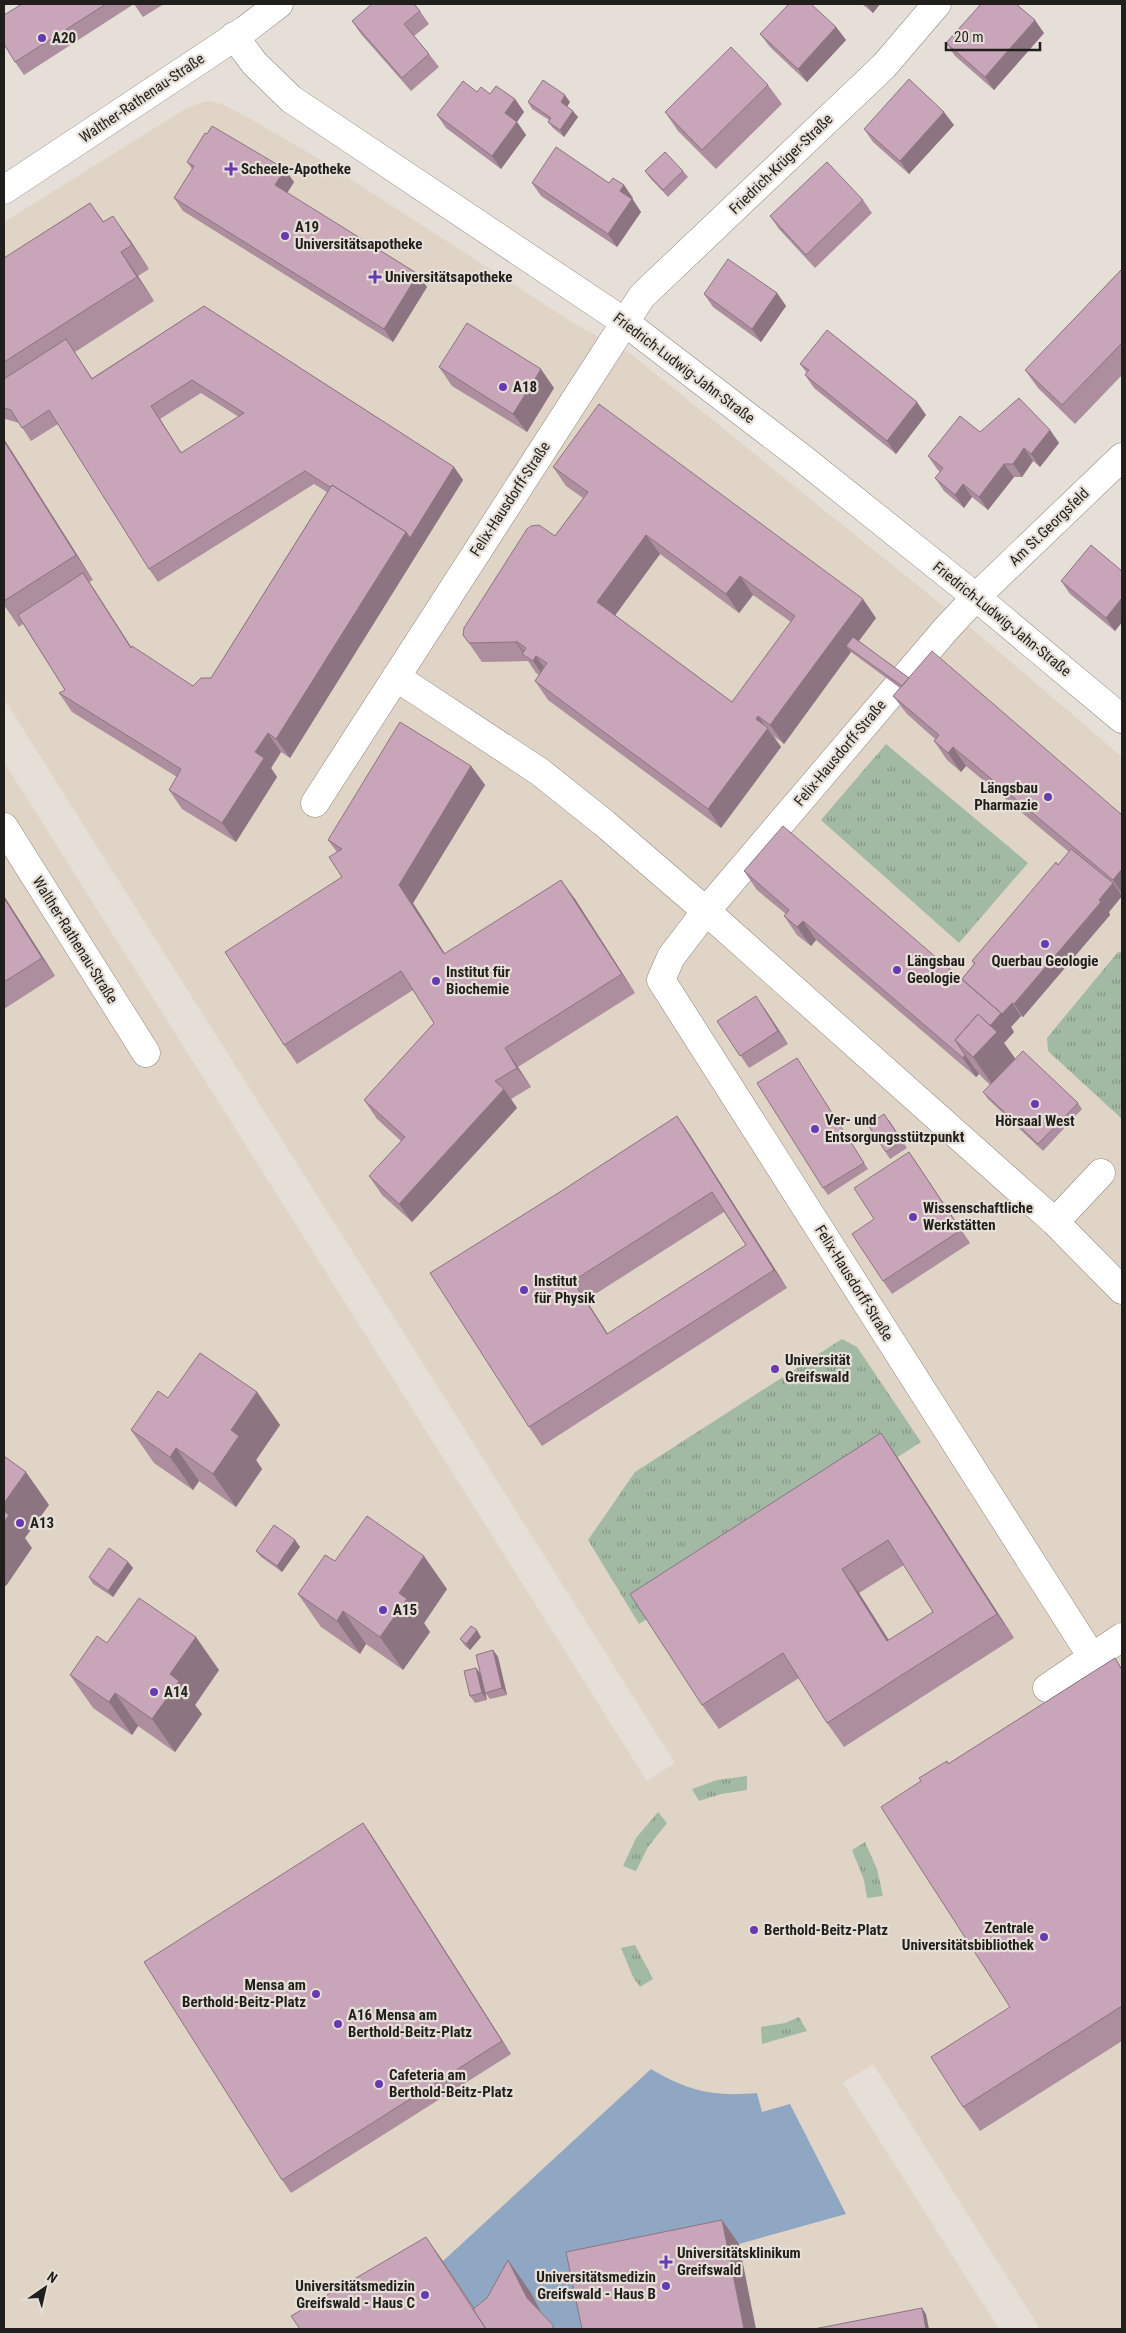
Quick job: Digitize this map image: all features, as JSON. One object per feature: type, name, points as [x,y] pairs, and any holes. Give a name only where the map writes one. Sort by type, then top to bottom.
[{"type":"street","name":"Walther-Rathenau-Straße","points":[[4,190],[279,4]]},
{"type":"street","name":"Friedrich-Krüger-Straße","points":[[626,323],[642,296],[884,66],[937,4]]},
{"type":"street","name":"Friedrich-Ludwig-Jahn-Straße","points":[[234,36],[254,63],[291,99],[626,323],[802,458],[976,597],[1122,719]]},
{"type":"street","name":"Felix-Hausdorff-Straße","points":[[315,803],[499,516],[626,323]]},
{"type":"street","name":"Am St.Georgsfeld","points":[[976,597],[1122,457]]},
{"type":"street","name":"Felix-Hausdorff-Straße","points":[[976,597],[946,629],[706,911],[671,957],[661,980],[1092,1657]]},
{"type":"street","points":[[396,676],[540,772],[604,823],[706,911],[1055,1222],[1122,1290]]},
{"type":"street","name":"Walther-Rathenau-Straße","points":[[4,827],[146,1053]]},
{"type":"street","points":[[1055,1222],[1100,1173]]},
{"type":"street","points":[[1047,1688],[1122,1637]]},
{"type":"shaded area","name":"Universität Greifswald","points":[[208,101],[222,104],[240,113],[321,160],[575,324],[632,355],[984,639],[1122,757],[1122,2329],[1040,2329],[873,2064],[843,2083],[999,2329],[4,2329],[4,762],[647,1781],[675,1763],[4,699],[4,222],[190,106]]},
{"type":"green space","points":[[886,744],[1028,863],[959,943],[821,820]]},
{"type":"green space","points":[[1118,952],[1122,952],[1122,1119],[1048,1051],[1047,1038]]},
{"type":"green space","points":[[842,1339],[857,1347],[921,1442],[639,1624],[588,1540],[635,1472]]},
{"type":"green space","points":[[747,1776],[747,1790],[721,1794],[699,1801],[692,1789],[717,1780]]},
{"type":"green space","points":[[658,1812],[667,1823],[648,1847],[636,1871],[623,1866],[636,1838]]},
{"type":"green space","points":[[865,1842],[877,1869],[883,1896],[867,1898],[864,1880],[852,1850]]},
{"type":"green space","points":[[635,1945],[653,1979],[640,1987],[633,1977],[621,1948]]},
{"type":"green space","points":[[799,2017],[807,2031],[762,2044],[761,2027],[785,2023]]},
{"type":"water","points":[[651,2069],[677,2083],[702,2091],[728,2094],[757,2093],[762,2112],[790,2104],[846,2214],[739,2244],[594,2329],[487,2329],[443,2261]]},
{"type":"building","points":[[22,4],[106,4],[15,62],[4,44],[4,15]]},
{"type":"building","points":[[372,4],[414,4],[420,11],[404,24],[429,54],[402,78],[352,21]]},
{"type":"building","points":[[789,4],[811,4],[836,27],[798,69],[760,34]]},
{"type":"building","points":[[981,4],[1016,4],[1035,20],[985,77],[946,43]]},
{"type":"building","points":[[731,47],[768,85],[702,150],[665,112]]},
{"type":"building","points":[[909,79],[944,112],[900,161],[864,129]]},
{"type":"building","points":[[543,80],[565,95],[561,102],[573,111],[560,130],[548,122],[551,118],[528,102]]},
{"type":"building","points":[[463,81],[477,92],[481,87],[490,94],[496,86],[515,99],[505,113],[517,122],[492,156],[437,115]]},
{"type":"building","name":"A19 Universitätsapotheke","points":[[212,126],[285,169],[275,185],[418,274],[384,329],[174,198],[194,166],[187,162],[205,133],[207,134]]},
{"type":"building","points":[[556,147],[609,183],[613,178],[624,185],[620,191],[632,199],[608,234],[532,183]]},
{"type":"building","points":[[665,152],[683,171],[663,190],[645,171]]},
{"type":"building","points":[[827,162],[863,200],[806,255],[770,216]]},
{"type":"building","points":[[90,203],[103,222],[113,216],[132,245],[121,252],[137,277],[4,362],[4,258]]},
{"type":"building","points":[[728,259],[777,293],[752,329],[704,294]]},
{"type":"building","points":[[1122,269],[1122,343],[1062,405],[1025,370]]},
{"type":"building","points":[[204,306],[454,467],[410,538],[406,532],[332,485],[330,487],[305,471],[149,569],[49,410],[22,428],[11,410],[4,408],[4,379],[66,339],[92,379]],"holes":[[[192,380],[244,413],[181,453],[151,406]]]},
{"type":"building","name":"A18","points":[[467,323],[541,369],[513,414],[439,367]]},
{"type":"building","points":[[827,330],[917,402],[887,441],[805,375],[809,370],[800,364]]},
{"type":"building","points":[[1019,398],[1050,430],[1031,454],[1024,448],[1013,464],[1004,464],[979,497],[963,484],[955,495],[935,478],[943,468],[928,456],[960,416],[980,432]]},
{"type":"building","points":[[599,404],[863,599],[770,725],[758,716],[756,719],[768,728],[708,809],[535,681],[547,663],[536,656],[533,661],[522,654],[526,648],[516,641],[469,643],[463,635],[464,628],[527,529],[531,526],[539,525],[555,536],[588,492],[553,467]],"holes":[[[646,535],[726,594],[740,576],[795,616],[732,702],[597,602]]]},
{"type":"building","points":[[4,441],[76,555],[4,601]]},
{"type":"building","points":[[332,485],[406,532],[276,739],[268,733],[255,752],[264,758],[222,823],[169,790],[181,769],[59,693],[65,690],[18,615],[83,573],[131,648],[132,646],[193,686],[201,678],[211,678]]},
{"type":"building","points":[[1091,545],[1122,571],[1122,598],[1106,618],[1061,581]]},
{"type":"building","points":[[853,637],[909,678],[902,686],[846,646]]},
{"type":"building","name":"Längsbau Pharmazie","points":[[932,651],[1122,815],[1122,869],[1113,880],[953,747],[948,753],[934,741],[939,735],[893,696]]},
{"type":"building","name":"Institut für Biochemie","points":[[400,722],[471,766],[399,885],[444,954],[561,880],[622,974],[505,1048],[517,1068],[495,1081],[504,1089],[399,1204],[369,1176],[405,1137],[364,1100],[434,1023],[401,971],[284,1045],[225,952],[342,877],[329,857],[342,849],[328,840]]},
{"type":"building","name":"Längsbau Geologie","points":[[783,826],[1001,1013],[990,1026],[978,1014],[955,1040],[965,1055],[963,1058],[803,921],[797,927],[784,916],[789,910],[744,871]]},
{"type":"building","name":"Querbau Geologie","points":[[1071,849],[1113,883],[1099,900],[1101,902],[1014,1004],[1012,1003],[1002,1014],[962,979],[975,963],[972,961],[1056,862],[1058,865]]},
{"type":"building","points":[[4,898],[42,958],[4,982]]},
{"type":"building","points":[[756,996],[778,1031],[740,1056],[717,1021]]},
{"type":"building","points":[[978,1014],[997,1032],[973,1057],[955,1040]]},
{"type":"building","name":"Hörsaal West","points":[[1023,1051],[1078,1103],[1038,1144],[983,1092]]},
{"type":"building","name":"Ver- und Entsorgungsstützpunkt","points":[[797,1058],[864,1163],[823,1188],[757,1083]]},
{"type":"building","points":[[884,1114],[902,1141],[886,1152],[868,1125]]},
{"type":"building","name":"Institut für Physik","points":[[677,1116],[774,1270],[529,1427],[430,1273]],"holes":[[[712,1192],[746,1245],[607,1334],[573,1281]]]},
{"type":"building","name":"Wissenschaftliche Werkstätten","points":[[909,1152],[961,1230],[883,1281],[852,1234],[874,1219],[854,1188]]},
{"type":"building","points":[[200,1353],[257,1392],[231,1430],[239,1436],[213,1474],[176,1448],[170,1457],[131,1430],[158,1391],[168,1398]]},
{"type":"building","points":[[881,1433],[997,1614],[827,1723],[783,1653],[702,1705],[630,1594]],"holes":[[[888,1540],[933,1612],[887,1641],[842,1569]]]},
{"type":"building","points":[[4,1456],[26,1472],[4,1503]]},
{"type":"building","points":[[4,1511],[9,1515],[4,1522]]},
{"type":"building","points":[[367,1516],[424,1556],[399,1593],[407,1599],[380,1637],[343,1611],[337,1621],[298,1594],[325,1555],[335,1561]]},
{"type":"building","points":[[274,1525],[295,1540],[277,1566],[256,1551]]},
{"type":"building","points":[[109,1548],[128,1562],[108,1591],[89,1577]]},
{"type":"building","points":[[139,1598],[196,1637],[170,1674],[179,1681],[152,1719],[115,1693],[109,1702],[70,1675],[97,1636],[107,1643]]},
{"type":"building","points":[[471,1626],[477,1630],[466,1644],[460,1639]]},
{"type":"building","points":[[493,1650],[502,1688],[485,1693],[476,1655]]},
{"type":"building","name":"Zentrale Universitätsbibliothek","points":[[1115,1658],[1122,1670],[1122,2006],[963,2107],[931,2057],[1010,2007],[881,1807],[921,1781],[919,1778],[947,1761],[948,1764]]},
{"type":"building","points":[[476,1668],[482,1693],[470,1696],[464,1671]]},
{"type":"building","name":"A16 Mensa am Berthold-Beitz-Platz","points":[[363,1823],[502,2041],[282,2180],[144,1962]]},
{"type":"building","name":"Universitätsmedizin Greifswald - Haus B","points":[[722,2220],[744,2329],[582,2329],[566,2252]]},
{"type":"building","points":[[426,2237],[486,2329],[300,2329],[291,2316]]},
{"type":"building","points":[[508,2260],[527,2298],[554,2326],[551,2329],[486,2329],[473,2309],[487,2298]]},
{"type":"building","points":[[922,2308],[926,2329],[814,2329]]},
{"type":"place","name":"A20","points":[[42,38]]},
{"type":"place","name":"Scheele-Apotheke","points":[[231,169]]},
{"type":"place","name":"A19 Universitätsapotheke","points":[[285,236]]},
{"type":"place","name":"Universitätsapotheke","points":[[375,277]]},
{"type":"place","name":"A18","points":[[503,387]]},
{"type":"place","name":"Längsbau Pharmazie","points":[[1048,797]]},
{"type":"place","name":"Querbau Geologie","points":[[1045,944]]},
{"type":"place","name":"Längsbau Geologie","points":[[897,970]]},
{"type":"place","name":"Institut für Biochemie","points":[[436,981]]},
{"type":"place","name":"Hörsaal West","points":[[1035,1104]]},
{"type":"place","name":"Ver- und Entsorgungsstützpunkt","points":[[815,1129]]},
{"type":"place","name":"Wissenschaftliche Werkstätten","points":[[913,1217]]},
{"type":"place","name":"Institut für Physik","points":[[524,1290]]},
{"type":"place","name":"Universität Greifswald","points":[[775,1369]]},
{"type":"place","name":"A13","points":[[20,1523]]},
{"type":"place","name":"A15","points":[[383,1610]]},
{"type":"place","name":"A14","points":[[154,1692]]},
{"type":"place","name":"Berthold-Beitz-Platz","points":[[754,1930]]},
{"type":"place","name":"Zentrale Universitätsbibliothek","points":[[1044,1937]]},
{"type":"place","name":"Mensa am Berthold-Beitz-Platz","points":[[316,1994]]},
{"type":"place","name":"A16 Mensa am Berthold-Beitz-Platz","points":[[338,2024]]},
{"type":"place","name":"Cafeteria am Berthold-Beitz-Platz","points":[[379,2084]]},
{"type":"place","name":"Universitätsklinikum Greifswald","points":[[666,2262]]},
{"type":"place","name":"Universitätsmedizin Greifswald - Haus B","points":[[666,2286]]},
{"type":"place","name":"Universitätsmedizin Greifswald - Haus C","points":[[425,2295]]}]
